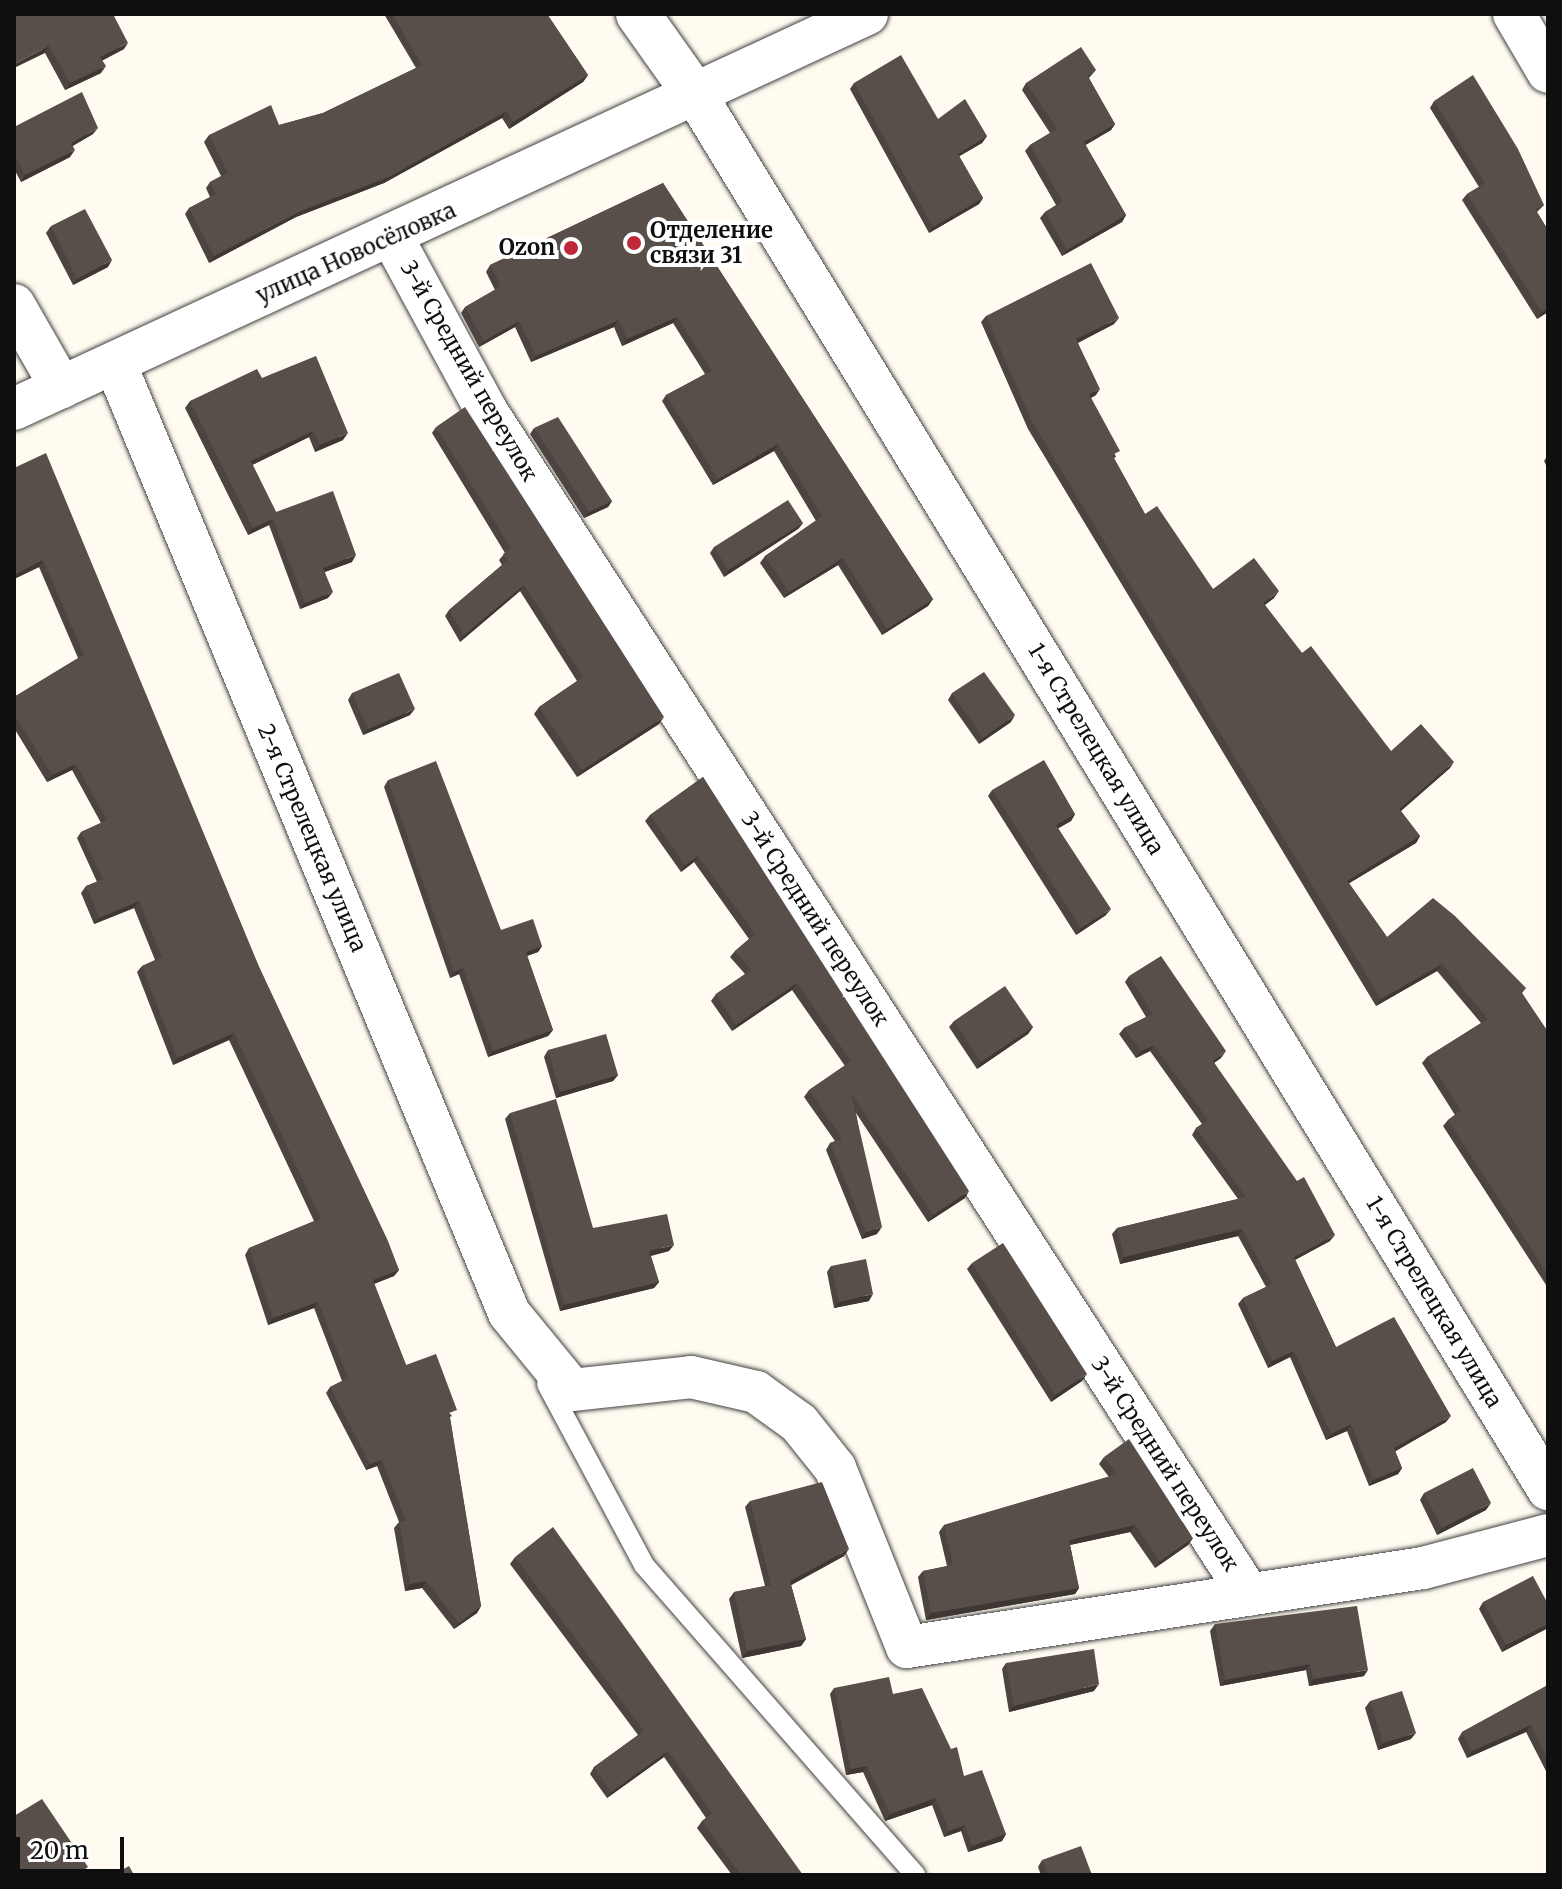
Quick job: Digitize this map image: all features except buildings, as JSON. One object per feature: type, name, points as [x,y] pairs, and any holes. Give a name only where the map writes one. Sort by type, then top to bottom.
[{"type":"street","name":"1-я Стрелецкая улица","points":[[638,14],[697,97],[1548,1489]]},
{"type":"street","name":"улица Новосёловка","points":[[14,409],[697,97],[867,14]]},
{"type":"street","points":[[1514,14],[1548,72]]},
{"type":"street","name":"3-й Средний переулок","points":[[392,237],[487,412],[1249,1595]]},
{"type":"street","points":[[14,305],[61,387]]},
{"type":"street","name":"2-я Стрелецкая улица","points":[[115,363],[509,1313],[572,1390],[691,1377],[756,1392],[799,1423],[835,1468],[907,1647],[1249,1595]]},
{"type":"street","points":[[1249,1595],[1495,1554],[1548,1535]]},
{"type":"lane","points":[[509,1313],[644,1565],[915,1875]]},
{"type":"place","name":"Отделение связи 31","points":[[634,243]]},
{"type":"place","name":"Ozon","points":[[571,248]]}]
